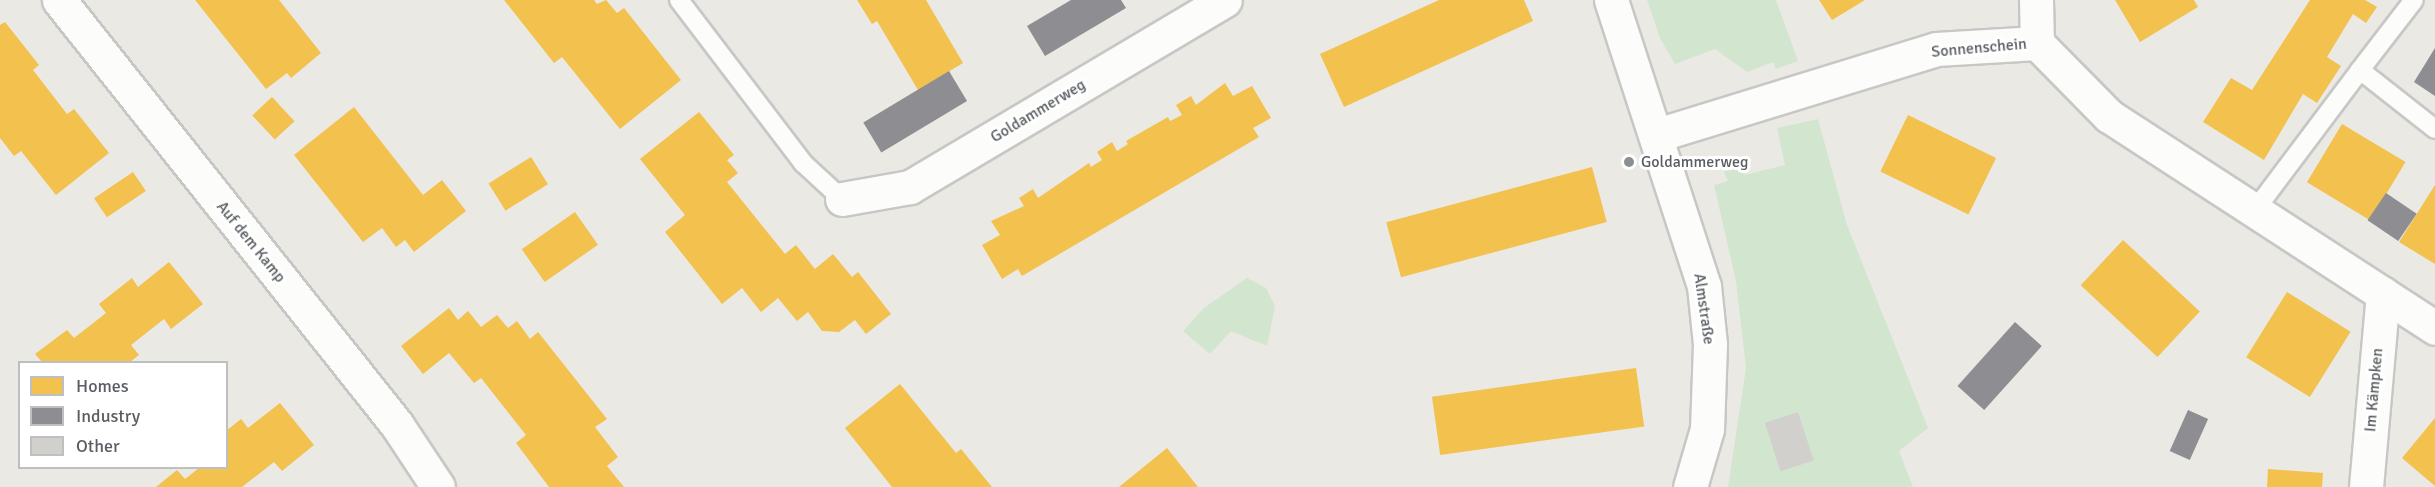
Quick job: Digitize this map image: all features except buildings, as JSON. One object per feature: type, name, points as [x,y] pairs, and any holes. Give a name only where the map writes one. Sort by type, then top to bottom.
[{"type":"street","name":"Auf dem Kamp","points":[[59,0],[397,425],[438,487]]},
{"type":"street","name":"Goldammerweg","points":[[842,199],[910,188],[1225,0]]},
{"type":"street","points":[[1611,0],[1657,135]]},
{"type":"street","points":[[2036,0],[2037,43]]},
{"type":"street","name":"Sonnenschein","points":[[1657,135],[1936,49],[2037,43],[2109,116],[2435,328]]},
{"type":"street","name":"Almstraße","points":[[1657,135],[1704,286],[1710,344],[1707,429],[1690,487]]},
{"type":"street","name":"Im Kämpken","points":[[2366,487],[2383,294]]},
{"type":"lane","points":[[679,0],[803,163],[842,199]]},
{"type":"lane","points":[[2256,210],[2414,0]]},
{"type":"lane","points":[[2360,70],[2435,129]]},
{"type":"green space","points":[[1647,0],[1776,0],[1798,61],[1776,69],[1773,62],[1747,72],[1715,49],[1675,64],[1660,38]]},
{"type":"green space","points":[[1818,119],[1847,225],[1928,428],[1899,451],[1913,487],[1728,487],[1746,368],[1736,281],[1714,185],[1728,181],[1724,172],[1741,166],[1745,175],[1785,165],[1777,128]]},
{"type":"green space","points":[[1247,278],[1266,288],[1275,306],[1267,346],[1231,331],[1210,354],[1183,331],[1204,308]]},
{"type":"place","name":"Goldammerweg","points":[[1629,162]]}]
